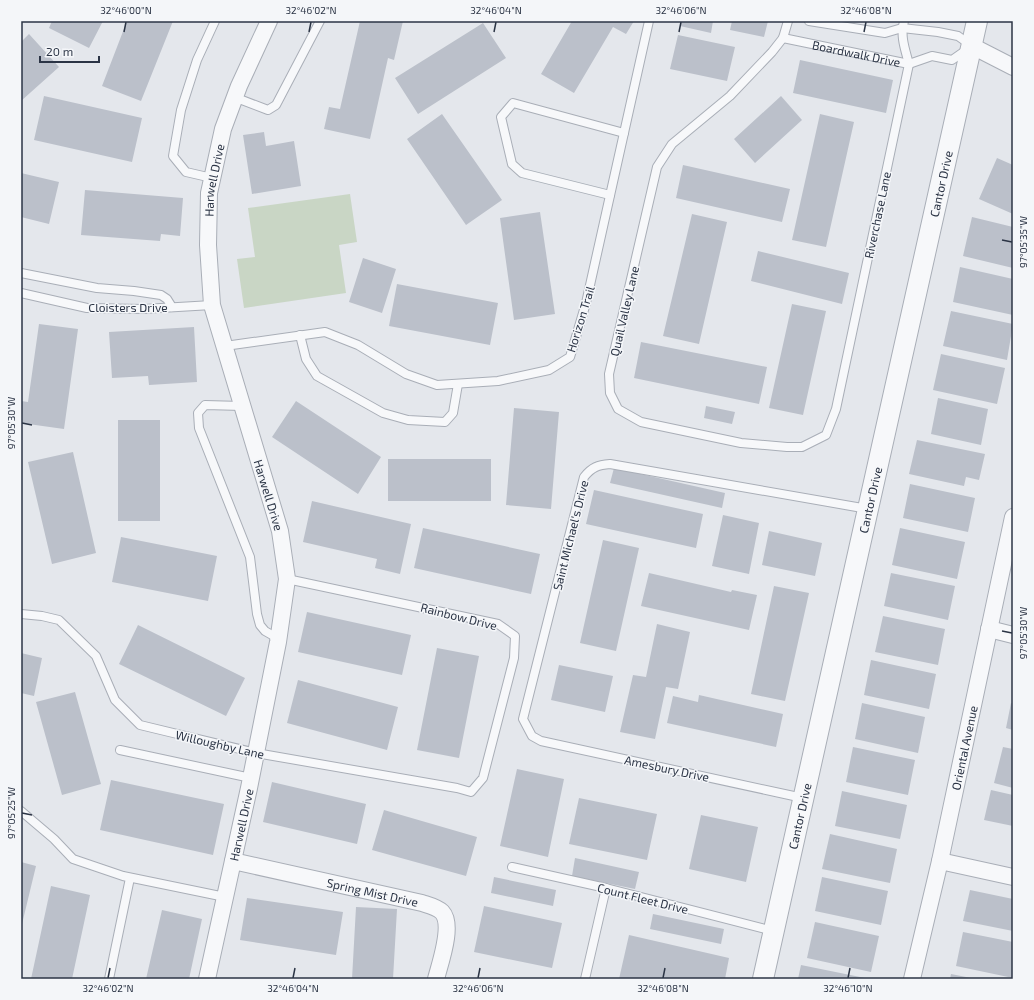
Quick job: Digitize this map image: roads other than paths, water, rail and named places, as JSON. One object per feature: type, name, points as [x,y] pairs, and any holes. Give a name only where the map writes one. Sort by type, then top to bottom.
[{"type":"street","name":"Harwell Drive","points":[[207,979],[251,778],[279,639],[287,579],[280,531],[212,305],[208,246],[209,192],[223,129],[234,97],[269,21]]},
{"type":"street","name":"Cantor Drive","points":[[764,979],[803,798],[978,21]]},
{"type":"street","name":"Boardwalk Drive","points":[[972,46],[1013,67]]},
{"type":"street","name":"Oriental Avenue","points":[[912,979],[940,861],[1013,517]]},
{"type":"street","points":[[989,629],[1013,635]]},
{"type":"street","name":"Spring Mist Drive","points":[[233,861],[431,906],[441,912],[446,919],[448,929],[436,979]]},
{"type":"street","points":[[940,861],[1013,877]]},
{"type":"lane","points":[[212,178],[186,172],[173,156],[181,110],[197,60],[215,21]]},
{"type":"lane","points":[[234,97],[268,110],[276,105],[320,21]]},
{"type":"lane","name":"Horizon Trail","points":[[225,346],[326,332],[358,345],[406,374],[437,385],[498,381],[549,370],[570,356],[586,303],[649,21]]},
{"type":"lane","name":"Quail Valley Lane","points":[[788,21],[783,38],[772,52],[730,96],[672,144],[657,167],[610,374],[610,393],[618,409],[641,422],[741,442],[788,447],[802,447],[826,435],[836,409]]},
{"type":"lane","name":"Boardwalk Drive","points":[[783,38],[909,64],[932,56],[952,60],[972,46],[958,36],[903,24],[885,33],[810,21]]},
{"type":"lane","name":"Riverchase Lane","points":[[836,409],[909,64],[903,39],[903,24]]},
{"type":"lane","points":[[610,195],[522,172],[512,164],[501,116],[513,103],[624,133]]},
{"type":"lane","points":[[21,273],[97,288],[134,291],[161,296],[167,299],[172,307]]},
{"type":"lane","name":"Cloisters Drive","points":[[21,293],[87,308],[144,309],[212,305]]},
{"type":"lane","points":[[300,335],[306,359],[317,376],[383,413],[408,420],[445,422],[453,413],[458,384]]},
{"type":"lane","points":[[242,406],[205,405],[198,413],[199,428],[250,557],[257,614],[260,625],[265,631],[279,639]]},
{"type":"lane","name":"Saint Michael's Drive","points":[[532,736],[523,719],[584,476],[590,469],[599,464],[610,464],[868,509]]},
{"type":"lane","name":"Rainbow Drive","points":[[287,579],[498,624],[515,636],[514,658],[483,778],[471,792]]},
{"type":"lane","name":"Willoughby Lane","points":[[21,614],[42,616],[59,620],[96,656],[115,700],[140,725],[256,752],[458,788],[471,792]]},
{"type":"lane","name":"Amesbury Drive","points":[[532,736],[541,741],[803,798]]},
{"type":"lane","points":[[120,750],[251,778]]},
{"type":"lane","points":[[21,811],[54,839],[73,859],[96,868],[130,878],[225,897]]},
{"type":"lane","name":"Count Fleet Drive","points":[[512,867],[606,888],[774,931]]},
{"type":"lane","points":[[109,979],[130,878]]},
{"type":"lane","points":[[585,979],[606,888]]}]
